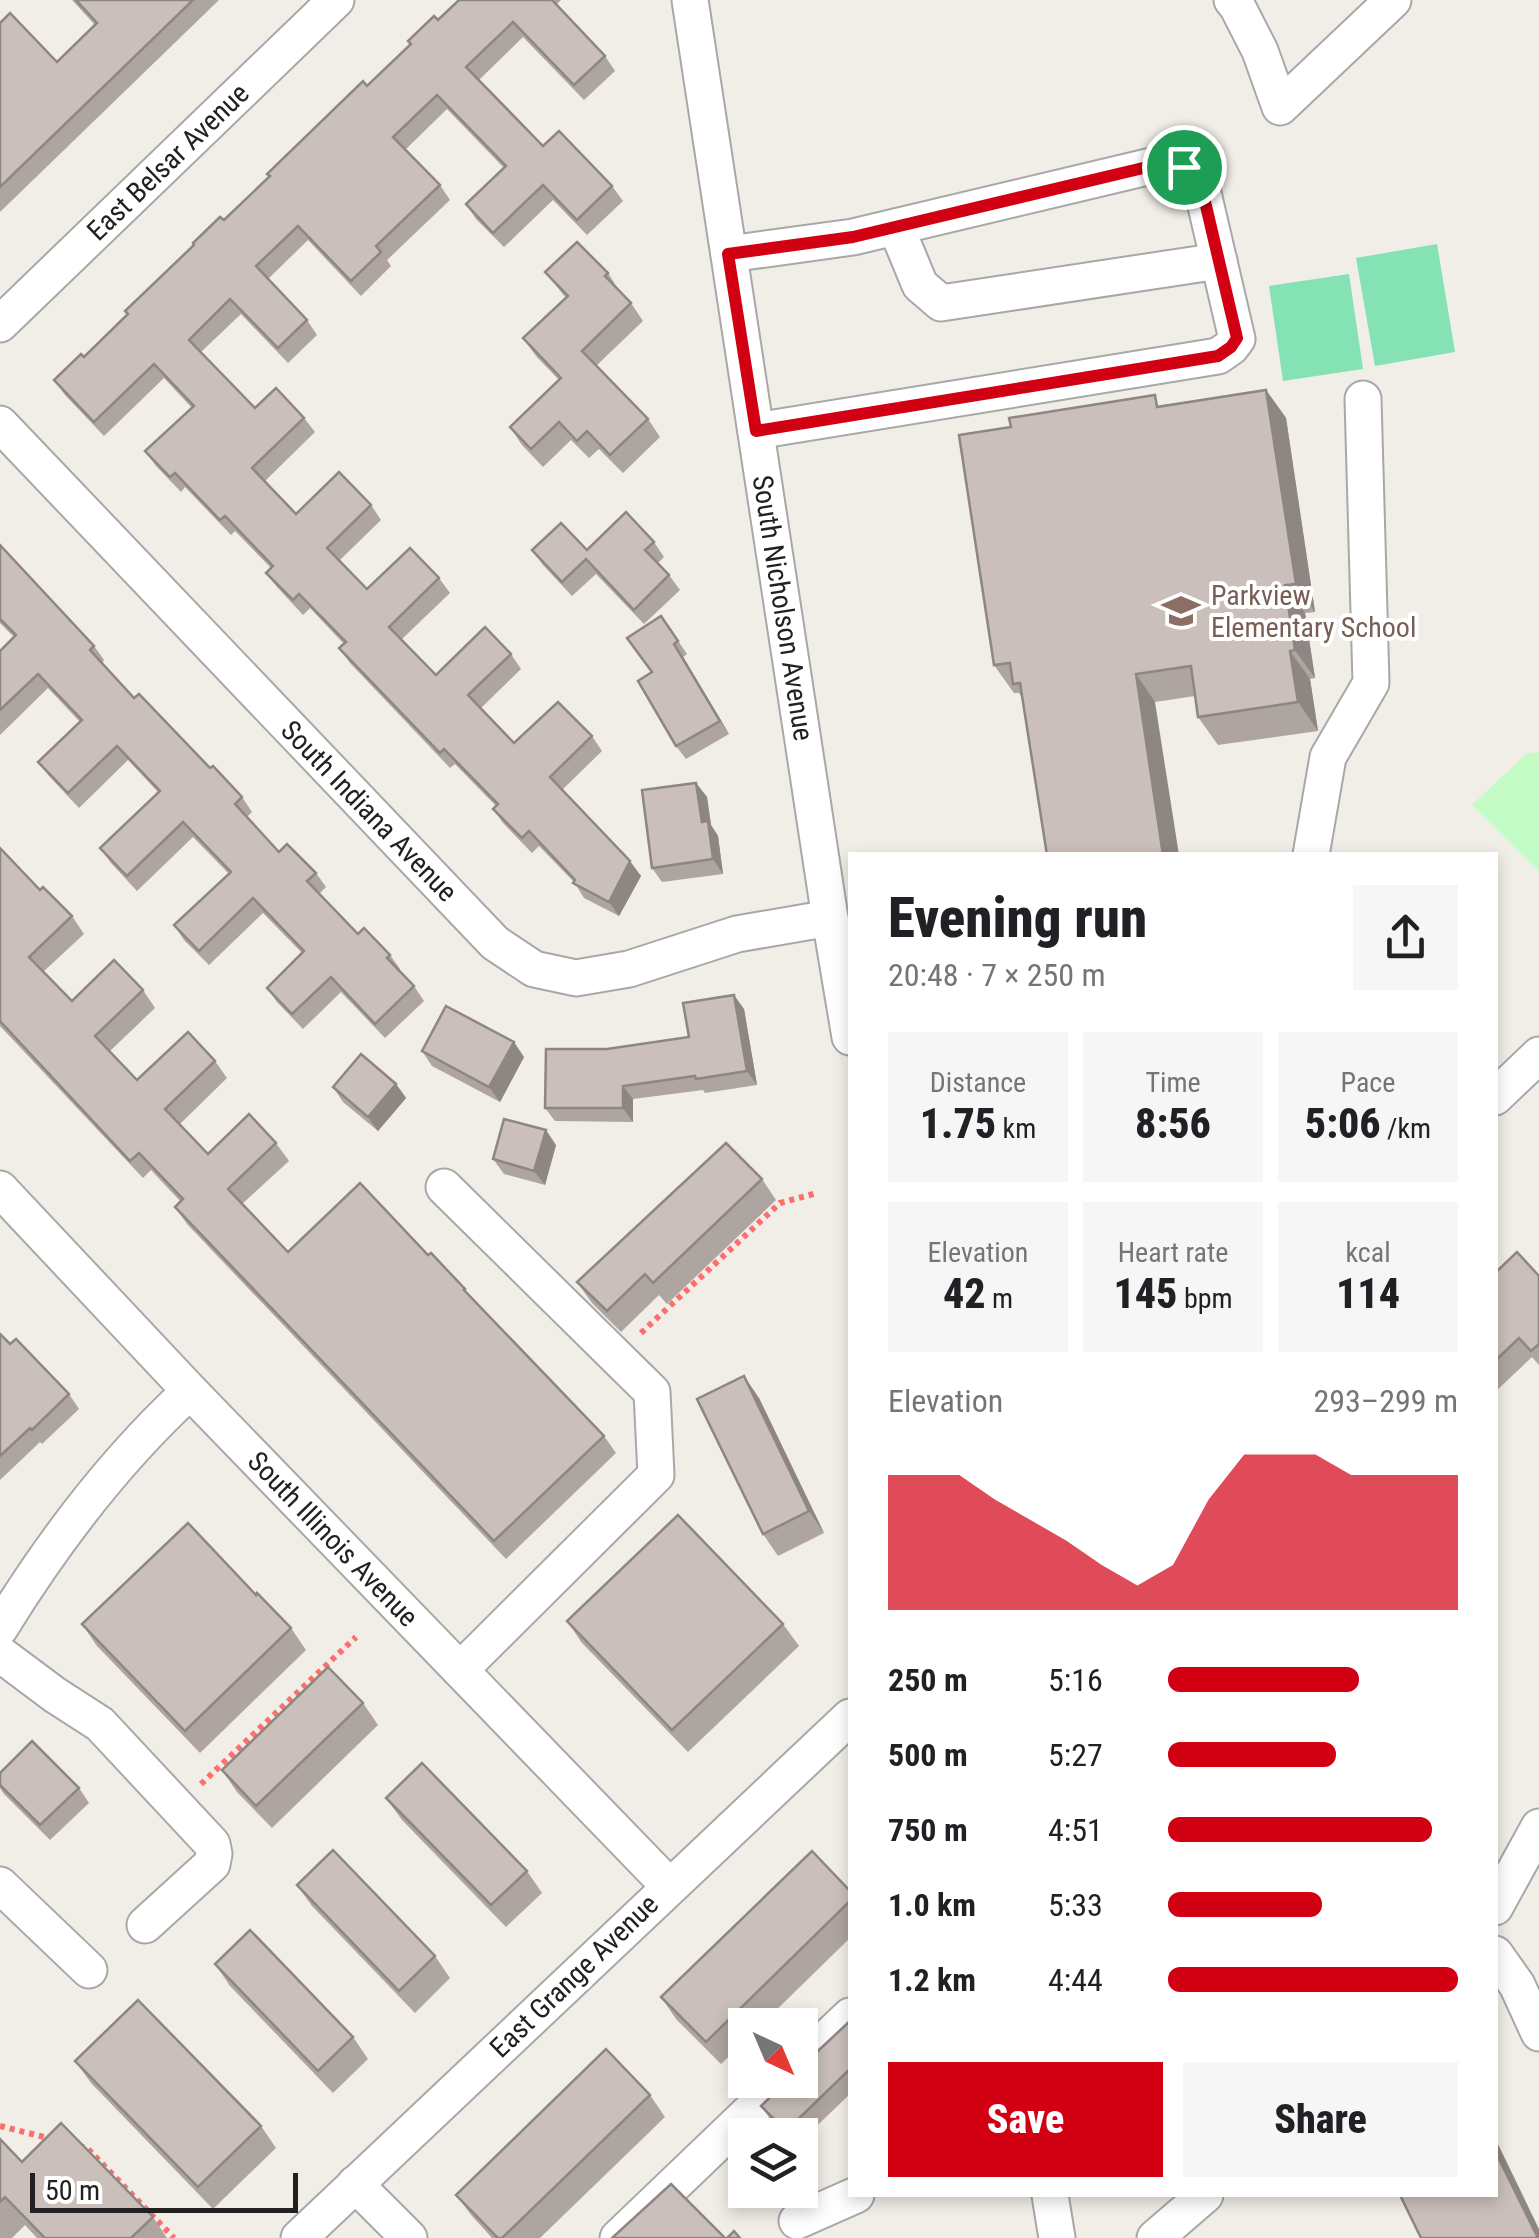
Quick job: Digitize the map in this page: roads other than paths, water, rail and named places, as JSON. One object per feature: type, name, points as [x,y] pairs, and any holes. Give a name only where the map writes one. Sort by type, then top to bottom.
[{"type":"street","name":"East Belsar Avenue","points":[[0,324],[336,0]]},
{"type":"street","name":"South Nicholson Avenue","points":[[690,0],[848,1025]]},
{"type":"street","points":[[1237,2],[1280,107],[1393,0]]},
{"type":"street","points":[[728,254],[853,237],[1160,164],[1176,164],[1194,168],[1199,176],[1237,338],[1218,356],[756,431]]},
{"type":"street","points":[[896,227],[920,285],[941,303],[1219,261]]},
{"type":"street","points":[[1312,852],[1328,758],[1371,682],[1363,399]]},
{"type":"street","name":"South Indiana Avenue","points":[[0,424],[494,943],[534,969],[576,978],[628,969],[736,934],[830,918]]},
{"type":"street","points":[[1498,1094],[1539,1054]]},
{"type":"street","points":[[444,1188],[652,1392],[656,1474],[460,1670]]},
{"type":"street","name":"South Illinois Avenue","points":[[0,1189],[669,1886]]},
{"type":"street","points":[[0,1628],[103,1484],[139,1440],[190,1391]]},
{"type":"street","points":[[0,1654],[100,1724],[212,1844],[212,1864],[145,1926]]},
{"type":"street","name":"East Grange Avenue","points":[[299,2238],[848,1718]]},
{"type":"street","points":[[1498,1901],[1539,1826]]},
{"type":"street","points":[[0,1884],[89,1970]]},
{"type":"street","points":[[1498,1958],[1517,1985],[1539,2032]]},
{"type":"street","points":[[818,2047],[848,2018]]},
{"type":"street","points":[[618,2238],[764,2098]]},
{"type":"street","points":[[355,2184],[410,2238]]},
{"type":"street","points":[[798,2221],[852,2197]]},
{"type":"street","points":[[1050,2197],[1057,2238]]},
{"type":"street","points":[[1155,2238],[1202,2197]]},
{"type":"place","name":"Parkview Elementary School","points":[[1181,611]]}]
